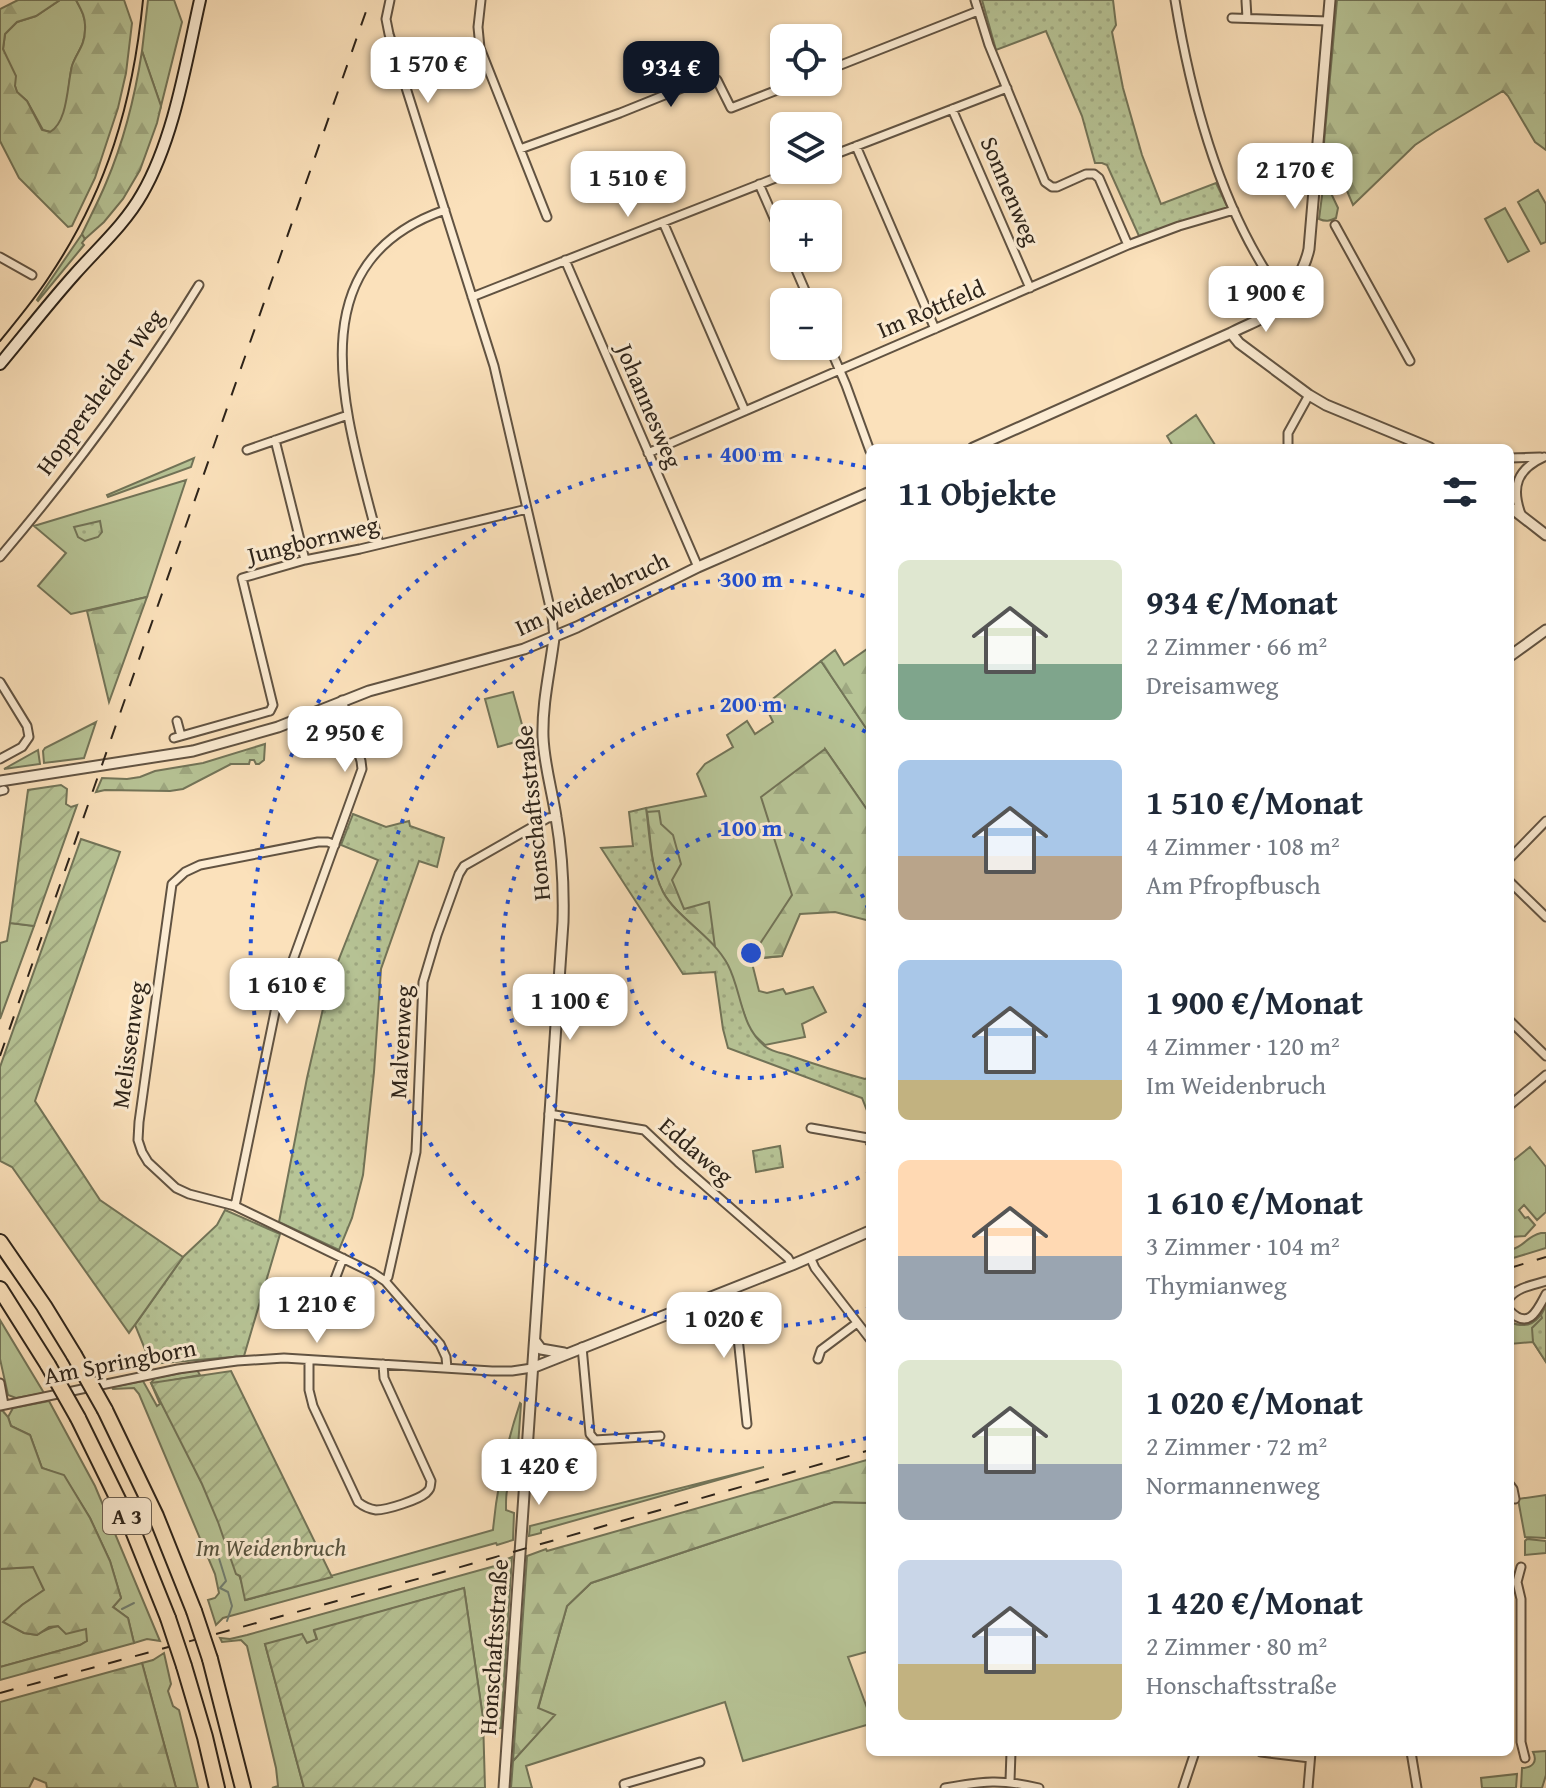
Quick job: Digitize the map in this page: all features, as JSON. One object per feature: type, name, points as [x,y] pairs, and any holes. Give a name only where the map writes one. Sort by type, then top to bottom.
[{"type":"highway","name":"A 3","points":[[0,1242],[74,1355],[105,1410],[156,1516],[210,1659],[243,1788]]},
{"type":"highway","name":"A 3","points":[[0,1289],[78,1418],[131,1526],[184,1666],[217,1788]]},
{"type":"main road","points":[[0,364],[143,193],[175,110],[200,0]]},
{"type":"street","name":"Honschaftsstraße","points":[[390,0],[386,19],[389,34],[496,377],[552,616],[554,638],[543,725],[546,765],[563,862],[563,922],[504,1788]]},
{"type":"street","points":[[481,0],[478,27],[480,48],[547,217]]},
{"type":"street","points":[[975,0],[1007,88],[1048,185],[1057,187],[1086,174],[1094,174],[1099,178],[1128,245]]},
{"type":"street","points":[[1175,0],[1192,85],[1234,210],[1267,273],[1288,293]]},
{"type":"street","points":[[982,444],[1231,333],[1274,310],[1288,293],[1308,254],[1330,0]]},
{"type":"street","points":[[1246,1],[1247,18]]},
{"type":"street","points":[[842,64],[978,11]]},
{"type":"street","points":[[1232,18],[1328,21]]},
{"type":"street","points":[[520,149],[707,78],[717,80],[731,108],[770,93]]},
{"type":"street","points":[[842,152],[1007,88]]},
{"type":"street","name":"Sonnenweg","points":[[952,109],[1030,288]]},
{"type":"street","points":[[856,146],[935,329]]},
{"type":"street","points":[[472,297],[770,180]]},
{"type":"street","points":[[759,184],[770,209]]},
{"type":"street","points":[[379,544],[343,391],[345,319],[359,279],[382,246],[419,220],[445,210]]},
{"type":"street","name":"Im Rottfeld","points":[[648,453],[1128,245],[1234,210]]},
{"type":"street","points":[[663,222],[745,411]]},
{"type":"street","points":[[1335,225],[1410,361]]},
{"type":"street","points":[[0,257],[32,275]]},
{"type":"street","name":"Johannesweg","points":[[565,260],[698,567]]},
{"type":"street","name":"Hoppersheider Weg","points":[[0,557],[91,444],[147,366],[199,285]]},
{"type":"street","points":[[1231,333],[1239,343],[1309,395],[1335,410],[1420,444]]},
{"type":"street","points":[[836,360],[867,444]]},
{"type":"street","points":[[1288,444],[1288,433],[1309,395]]},
{"type":"street","points":[[247,450],[348,415]]},
{"type":"street","points":[[275,440],[305,560]]},
{"type":"street","points":[[1514,459],[1545,456]]},
{"type":"street","points":[[1521,516],[1516,492],[1519,476],[1526,467],[1545,456]]},
{"type":"street","name":"Im Weidenbruch","points":[[1,787],[193,751],[278,727],[369,691],[524,649],[554,638],[698,567],[866,494]]},
{"type":"street","name":"Jungbornweg","points":[[270,711],[273,705],[242,578],[305,560],[527,509]]},
{"type":"street","points":[[1514,510],[1546,535]]},
{"type":"street","points":[[1514,653],[1546,630]]},
{"type":"street","points":[[0,682],[27,726],[29,737],[22,747],[0,759]]},
{"type":"street","points":[[235,1206],[276,1007],[362,769],[342,700]]},
{"type":"street","points":[[177,721],[178,737],[270,711],[278,727]]},
{"type":"street","name":"Malvenweg","points":[[385,1281],[415,1160],[423,982],[455,881],[464,866],[548,818],[556,817]]},
{"type":"street","points":[[1514,854],[1546,821]]},
{"type":"street","name":"Melissenweg","points":[[335,845],[318,842],[200,865],[185,872],[172,884],[138,1140],[148,1162],[176,1188],[235,1206],[385,1281],[440,1344],[447,1368]]},
{"type":"street","points":[[1514,886],[1546,917]]},
{"type":"street","points":[[1514,1025],[1546,1056]]},
{"type":"street","points":[[1514,1102],[1546,1075]]},
{"type":"street","name":"Eddaweg","points":[[549,1114],[644,1130],[788,1258],[792,1265]]},
{"type":"street","points":[[811,1128],[866,1138]]},
{"type":"street","points":[[532,1368],[866,1233]]},
{"type":"street","points":[[810,1257],[815,1268],[866,1334]]},
{"type":"street","points":[[275,1286],[332,1287],[343,1258]]},
{"type":"street","points":[[1514,1292],[1546,1281]]},
{"type":"street","points":[[731,1289],[747,1424]]},
{"type":"street","points":[[1514,1315],[1521,1319],[1530,1317],[1546,1294]]},
{"type":"street","points":[[818,1359],[821,1350],[857,1323]]},
{"type":"street","points":[[534,1340],[541,1349],[567,1353]]},
{"type":"street","points":[[582,1347],[590,1434],[595,1440],[660,1436]]},
{"type":"street","name":"Am Springborn","points":[[0,1383],[2,1406],[178,1369],[254,1359],[512,1371],[532,1368]]},
{"type":"street","points":[[309,1360],[309,1390],[313,1406],[358,1502],[376,1510],[416,1499],[431,1487],[384,1378],[383,1364]]},
{"type":"street","points":[[1514,1494],[1515,1499]]},
{"type":"street","points":[[1521,1567],[1517,1582],[1521,1599],[1521,1742],[1525,1758]]},
{"type":"street","points":[[1514,1667],[1520,1668]]},
{"type":"street","points":[[1010,1781],[1011,1756]]},
{"type":"street","points":[[1183,1788],[1194,1756]]},
{"type":"street","points":[[1308,1788],[1311,1756]]},
{"type":"street","points":[[1412,1756],[1417,1788]]},
{"type":"street","points":[[625,1788],[624,1784],[700,1762]]},
{"type":"street","points":[[945,1788],[1010,1781],[1039,1788]]},
{"type":"green space","points":[[18,0],[60,0],[36,16],[17,22],[5,34],[3,49],[16,76],[17,92],[27,101],[42,130],[50,132],[64,112],[72,66],[85,36],[84,18],[76,0],[124,0],[132,23],[118,108],[95,178],[72,226],[68,227],[19,178],[0,141],[0,9]]},
{"type":"green space","points":[[60,0],[76,0],[85,22],[85,36],[72,66],[62,120],[51,132],[43,130],[27,101],[17,92],[3,49],[5,34],[17,22],[36,16]]},
{"type":"green space","points":[[148,0],[174,0],[182,22],[161,106],[142,51]]},
{"type":"green space","points":[[982,0],[1113,0],[1116,25],[1112,32],[1123,88],[1142,155],[1161,204],[1216,183],[1228,208],[1139,236],[1107,165],[1095,163],[1082,116],[1046,31],[996,50]]},
{"type":"green space","points":[[1337,0],[1546,0],[1546,150],[1535,142],[1503,91],[1415,145],[1353,205],[1342,179],[1327,167],[1323,154]]},
{"type":"green space","points":[[142,51],[161,106],[157,123],[140,170],[123,199],[85,239],[82,234],[106,183],[123,135]]},
{"type":"green space","points":[[1323,188],[1330,191],[1338,208],[1336,218],[1324,221],[1319,219]]},
{"type":"green space","points":[[1538,190],[1546,204],[1546,242],[1541,244],[1518,202]]},
{"type":"green space","points":[[1505,208],[1529,251],[1508,262],[1485,219]]},
{"type":"green space","points":[[82,234],[84,245],[38,301],[37,300]]},
{"type":"green space","points":[[1196,415],[1214,444],[1172,444],[1167,436]]},
{"type":"green space","points":[[194,458],[191,467],[107,495]]},
{"type":"green space","points":[[186,480],[147,597],[71,614],[38,586],[66,553],[34,526]]},
{"type":"green space","points":[[100,521],[102,532],[98,537],[85,541],[78,537],[74,527]]},
{"type":"green space","points":[[147,597],[109,702],[87,611]]},
{"type":"green space","points":[[835,650],[844,665],[866,650],[866,728],[821,661]]},
{"type":"green space","points":[[821,661],[866,728],[866,808],[825,749],[792,895],[782,956],[751,959],[759,991],[767,993],[783,989],[786,994],[813,987],[826,1012],[802,1024],[805,1037],[765,1045],[750,1031],[726,962],[700,930],[679,912],[649,828],[646,808],[706,796],[697,774],[705,764],[733,747],[727,735],[747,721],[755,734],[773,722],[765,705]]},
{"type":"green space","points":[[513,692],[526,739],[498,747],[485,699]]},
{"type":"green space","points":[[96,722],[84,758],[44,763],[45,748]]},
{"type":"green space","points":[[265,744],[264,760],[259,764],[250,760],[249,764],[231,764],[183,789],[96,792],[102,778],[140,777],[155,771],[203,763]]},
{"type":"green space","points":[[825,749],[866,808],[866,920],[835,912],[800,914],[782,956],[750,959],[792,895],[761,797]]},
{"type":"green space","points":[[38,750],[40,764],[4,769]]},
{"type":"green space","points":[[61,785],[67,789],[66,804],[71,807],[77,805],[34,926],[10,923],[28,790]]},
{"type":"green space","points":[[646,808],[653,861],[663,892],[721,954],[733,975],[746,1019],[757,1039],[773,1051],[866,1079],[866,1108],[862,1098],[728,1048],[715,972],[683,974],[601,848],[633,846],[629,812]]},
{"type":"green space","points":[[659,811],[661,824],[673,835],[681,864],[672,880],[684,909],[709,902],[715,947],[663,892],[653,863],[647,812]]},
{"type":"green space","points":[[353,814],[386,827],[409,821],[410,826],[444,838],[437,867],[419,861],[381,969],[363,1175],[352,1218],[339,1250],[279,1222],[328,987],[378,860],[341,845]]},
{"type":"green space","points":[[81,839],[120,852],[35,1101],[100,1200],[183,1257],[129,1333],[12,1167],[0,1161],[0,1067]]},
{"type":"green space","points":[[10,923],[34,926],[0,1019],[0,943],[7,941]]},
{"type":"green space","points":[[780,1146],[783,1167],[756,1172],[753,1151]]},
{"type":"green space","points":[[1530,1147],[1546,1167],[1546,1212],[1537,1220],[1524,1205],[1519,1210],[1535,1225],[1525,1236],[1514,1237],[1514,1160]]},
{"type":"green space","points":[[225,1210],[280,1234],[244,1356],[151,1364],[135,1325],[183,1257],[217,1225]]},
{"type":"green space","points":[[1546,1233],[1546,1248],[1514,1258],[1514,1248],[1532,1237]]},
{"type":"green space","points":[[1546,1306],[1546,1362],[1533,1342],[1514,1344],[1514,1323],[1527,1325],[1540,1316]]},
{"type":"green space","points":[[1546,1306],[1546,1362],[1533,1342],[1532,1328],[1542,1318]]},
{"type":"green space","points":[[0,1320],[44,1393],[16,1398],[8,1395],[0,1359]]},
{"type":"green space","points":[[197,1370],[200,1375],[152,1384],[218,1518],[246,1600],[493,1530],[503,1466],[520,1403],[516,1475],[508,1487],[506,1500],[506,1510],[514,1513],[513,1540],[223,1618],[216,1625],[208,1600],[219,1593],[215,1574],[139,1394],[134,1388],[112,1387],[143,1381],[157,1406],[160,1404],[151,1383],[155,1378]]},
{"type":"green space","name":"Im Weidenbruch","points":[[231,1371],[332,1577],[245,1600],[240,1576],[236,1574],[202,1484],[151,1383]]},
{"type":"green space","points":[[49,1401],[95,1486],[160,1641],[147,1639],[134,1643],[128,1618],[113,1607],[121,1598],[110,1561],[90,1518],[64,1476],[42,1468],[30,1435],[11,1426],[8,1417],[13,1408]]},
{"type":"green space","points":[[2,1410],[11,1426],[30,1435],[42,1468],[64,1475],[90,1518],[110,1561],[121,1598],[113,1607],[128,1618],[134,1643],[0,1680],[0,1667],[87,1641],[86,1629],[66,1634],[58,1626],[49,1627],[37,1635],[24,1633],[3,1622],[44,1590],[33,1567],[0,1569]]},
{"type":"green space","points":[[866,1460],[866,1503],[834,1502],[591,1583],[567,1606],[538,1708],[555,1715],[513,1761],[527,1556]]},
{"type":"green space","points":[[764,1467],[541,1530],[541,1533],[529,1536],[530,1526]]},
{"type":"green space","points":[[1546,1495],[1546,1538],[1525,1537],[1518,1499]]},
{"type":"green space","points":[[834,1502],[866,1503],[866,1652],[848,1657],[866,1705],[866,1725],[743,1761],[725,1702],[526,1766],[532,1788],[511,1788],[513,1761],[554,1715],[538,1709],[567,1606],[591,1583]]},
{"type":"green space","points":[[1527,1539],[1546,1541],[1546,1553],[1525,1555]]},
{"type":"green space","points":[[512,1557],[501,1728],[484,1730],[464,1588],[314,1631],[317,1640],[307,1643],[265,1644],[304,1788],[272,1788],[278,1786],[276,1768],[247,1646],[241,1640],[222,1642],[220,1638],[247,1635],[502,1564],[502,1561]]},
{"type":"green space","points":[[34,1567],[44,1590],[4,1622],[24,1633],[37,1635],[56,1627],[87,1629],[87,1641],[0,1667],[0,1569]]},
{"type":"green space","points":[[464,1588],[483,1718],[485,1788],[304,1788],[265,1644],[302,1634],[307,1643],[317,1639],[314,1630]]},
{"type":"green space","points":[[164,1653],[171,1684],[168,1691],[173,1706],[179,1710],[198,1788],[176,1788],[142,1663]]},
{"type":"green space","points":[[142,1663],[176,1788],[47,1788],[46,1783],[34,1778],[29,1788],[0,1788],[0,1702]]},
{"type":"green space","points":[[1546,1751],[1546,1775],[1542,1788],[1521,1788],[1522,1768],[1533,1764],[1533,1752]]},
{"type":"green space","points":[[1517,1774],[1516,1788],[1482,1788],[1481,1778]]},
{"type":"waterway","points":[[218,1555],[226,1581],[220,1588],[228,1592],[232,1606],[227,1621]]},
{"type":"waterway","points":[[122,1609],[134,1603]]},
{"type":"tram line","points":[[0,341],[49,277],[87,212],[102,178],[124,110],[143,0]]},
{"type":"railway","points":[[0,1056],[370,0]]},
{"type":"railway","points":[[1514,1267],[1546,1257]]},
{"type":"railway","points":[[0,1693],[443,1572],[866,1451]]}]
